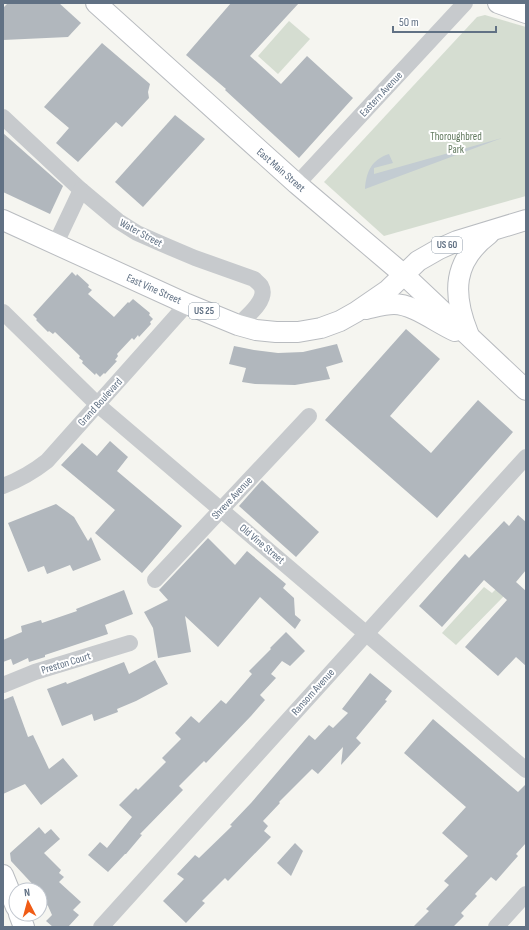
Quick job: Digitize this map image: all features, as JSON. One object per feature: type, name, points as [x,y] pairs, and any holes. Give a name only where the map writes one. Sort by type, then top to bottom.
[{"type":"main road","name":"East Main Street","points":[[96,3],[296,184],[404,274],[526,390]]},
{"type":"main road","points":[[498,3],[526,13]]},
{"type":"main road","name":"East Vine Street","points":[[3,220],[187,304],[238,325],[256,330],[298,332],[321,328],[340,321],[388,290],[404,274]]},
{"type":"main road","name":"US 60","points":[[404,274],[418,261],[439,249],[497,228],[526,220]]},
{"type":"main road","name":"East Main Street","points":[[468,336],[461,317],[458,294],[460,270],[470,252],[497,228]]},
{"type":"main road","name":"East Vine Street","points":[[356,312],[384,305],[395,304],[408,306],[444,326],[468,336]]},
{"type":"main road","points":[[3,875],[8,887]]},
{"type":"street","name":"Eastern Avenue","points":[[296,184],[465,3]]},
{"type":"street","name":"Water Street","points":[[3,117],[81,190],[118,221],[137,233],[195,258],[254,279],[261,285],[262,289],[260,301],[255,309],[238,325]]},
{"type":"street","points":[[56,245],[81,190]]},
{"type":"street","name":"Grand Boulevard","points":[[3,486],[35,471],[47,461],[187,304]]},
{"type":"street","name":"Old Vine Street","points":[[3,312],[98,405],[526,770]]},
{"type":"street","name":"Shreve Avenue","points":[[155,580],[309,416]]},
{"type":"street","name":"Ransom Avenue","points":[[101,927],[526,457]]},
{"type":"street","name":"Preston Court","points":[[3,685],[36,672],[130,643]]},
{"type":"street","points":[[496,927],[526,894]]},
{"type":"green space","name":"Thoroughbred Park","points":[[485,15],[526,27],[526,196],[384,236],[324,182],[477,17]]},
{"type":"green space","points":[[289,21],[310,39],[278,74],[258,56]]},
{"type":"green space","points":[[484,587],[492,593],[496,589],[504,596],[456,645],[442,633]]},
{"type":"shaded area","points":[[502,138],[365,189],[367,177],[371,167],[383,156],[389,154],[393,163],[374,168],[374,174]]},
{"type":"building","points":[[8,3],[59,3],[81,23],[68,37],[3,40],[3,8]]},
{"type":"building","points":[[231,3],[299,3],[250,56],[281,84],[307,56],[353,98],[299,158],[225,90],[226,89],[186,55]]},
{"type":"building","points":[[102,43],[150,84],[148,92],[149,98],[122,127],[116,122],[78,162],[56,143],[69,128],[44,107]]},
{"type":"building","points":[[175,115],[205,139],[143,207],[115,182]]},
{"type":"building","points":[[3,133],[63,186],[50,214],[3,192]]},
{"type":"building","points":[[72,272],[76,276],[77,274],[89,285],[88,287],[92,290],[88,294],[114,317],[128,302],[129,303],[133,299],[150,313],[149,315],[153,319],[150,322],[151,324],[139,337],[138,335],[134,340],[132,338],[117,354],[118,356],[115,360],[117,361],[105,374],[104,373],[100,377],[96,373],[95,375],[82,363],[83,361],[79,358],[80,356],[55,332],[53,334],[49,331],[48,332],[33,315]]},
{"type":"building","points":[[406,329],[440,359],[390,416],[431,453],[478,400],[513,432],[437,518],[325,420]]},
{"type":"building","points":[[337,344],[343,362],[326,367],[330,379],[295,385],[255,384],[242,382],[246,368],[229,364],[234,346],[278,353],[303,352]]},
{"type":"building","points":[[110,441],[128,457],[117,471],[182,526],[142,573],[95,533],[115,510],[61,465],[82,443],[97,456]]},
{"type":"building","points":[[262,480],[319,532],[296,557],[239,506]]},
{"type":"building","points":[[56,504],[74,517],[88,541],[91,537],[101,560],[73,571],[70,565],[47,574],[44,566],[28,572],[8,523]]},
{"type":"building","points":[[518,515],[526,522],[526,570],[516,582],[526,591],[526,666],[516,657],[498,676],[465,647],[507,600],[484,580],[442,627],[419,606],[465,554],[469,558],[504,521],[509,526]]},
{"type":"building","points":[[208,538],[235,565],[247,551],[286,584],[283,588],[294,598],[295,615],[301,620],[295,629],[260,597],[218,647],[185,616],[191,652],[158,658],[153,628],[144,612],[168,600],[159,590]]},
{"type":"building","points":[[124,590],[133,614],[105,625],[108,634],[45,655],[45,657],[29,662],[28,658],[13,665],[11,659],[3,662],[3,640],[22,632],[21,626],[41,620],[42,623],[77,611],[76,609]]},
{"type":"building","points":[[286,632],[305,651],[290,666],[282,661],[271,674],[276,678],[260,695],[265,700],[206,763],[204,761],[179,786],[183,790],[140,834],[142,835],[108,872],[88,855],[100,842],[107,848],[132,817],[119,805],[136,788],[138,790],[166,762],[162,758],[181,739],[175,733],[191,716],[199,723],[221,700],[226,704],[252,674],[249,671]]},
{"type":"building","points":[[155,660],[168,684],[117,709],[118,712],[94,721],[92,714],[62,726],[47,689],[66,682],[67,684],[124,662],[129,674]]},
{"type":"building","points":[[370,673],[392,691],[385,700],[387,701],[356,738],[361,743],[341,765],[343,747],[318,774],[312,769],[279,802],[280,803],[263,821],[268,826],[264,831],[271,837],[228,881],[225,878],[202,901],[205,903],[186,923],[163,901],[184,879],[177,874],[195,855],[199,858],[232,826],[230,825],[251,803],[309,735],[315,740],[329,725],[333,728],[348,713],[342,709]]},
{"type":"building","points":[[13,696],[28,737],[33,735],[49,769],[63,758],[78,776],[41,805],[25,784],[3,794],[3,700]]},
{"type":"building","points":[[433,719],[518,792],[526,784],[526,843],[516,854],[518,856],[496,881],[491,877],[475,894],[477,896],[461,913],[464,916],[453,927],[413,927],[429,911],[426,909],[449,885],[444,881],[468,856],[442,833],[466,807],[404,753]]},
{"type":"building","points":[[39,827],[45,834],[51,829],[60,839],[44,853],[61,870],[59,873],[64,877],[59,882],[81,902],[73,910],[79,915],[68,927],[53,927],[47,922],[52,915],[48,906],[48,882],[31,882],[11,861],[10,853]]},
{"type":"building","points":[[295,843],[303,851],[291,876],[277,863]]}]
